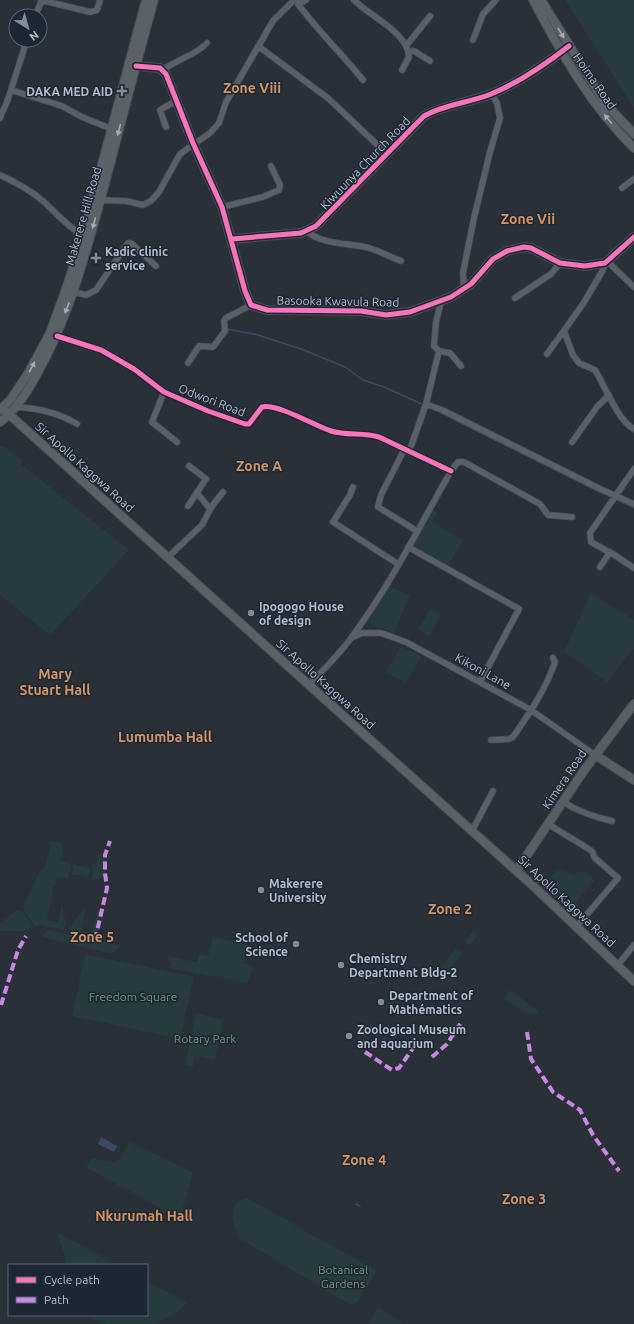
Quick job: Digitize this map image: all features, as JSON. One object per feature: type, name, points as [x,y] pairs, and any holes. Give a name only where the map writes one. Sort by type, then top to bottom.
[{"type":"main road","name":"Makerere Hill Road","points":[[1,408],[29,372],[46,342],[66,289],[83,236],[146,0]]},
{"type":"main road","name":"Makerere Hill Road","points":[[0,422],[16,407],[36,376],[57,336],[89,245],[154,0]]},
{"type":"main road","name":"Hoima Road","points":[[533,0],[560,53],[598,108],[634,148]]},
{"type":"main road","name":"Hoima Road","points":[[541,0],[606,103],[634,134]]},
{"type":"main road","name":"Sir Apollo Kaggwa Road","points":[[1,408],[516,870],[618,964],[634,981]]},
{"type":"street","points":[[42,0],[90,12],[97,10],[100,0]]},
{"type":"street","points":[[100,200],[146,204],[159,192],[180,154],[193,143],[210,133],[219,123],[226,102],[273,21],[296,1],[306,0]]},
{"type":"street","points":[[354,0],[388,26],[406,46],[409,57],[402,70]]},
{"type":"street","points":[[473,40],[483,14],[496,0]]},
{"type":"street","points":[[296,1],[318,31],[340,51],[363,80]]},
{"type":"street","points":[[406,46],[430,16]]},
{"type":"street","points":[[163,70],[170,64],[191,56],[207,42]]},
{"type":"street","points":[[258,46],[329,99],[387,154]]},
{"type":"street","name":"Kiwuunya Church Road","points":[[232,239],[301,233],[307,231],[325,219],[415,124],[431,112],[492,94],[528,74],[569,46]]},
{"type":"street","points":[[0,118],[24,48]]},
{"type":"street","points":[[408,52],[414,51],[430,61]]},
{"type":"street","points":[[136,66],[160,68],[163,70],[193,143],[222,207],[250,304],[226,318],[224,321],[225,331],[213,347],[199,346],[188,363]]},
{"type":"street","points":[[11,90],[62,106],[82,117],[112,129]]},
{"type":"street","points":[[464,289],[463,273],[474,218],[500,118],[497,103],[492,94]]},
{"type":"street","points":[[166,127],[160,110],[176,101]]},
{"type":"street","points":[[222,207],[263,197],[279,190],[280,185],[271,166]]},
{"type":"street","points":[[0,175],[16,183],[42,200],[67,226],[83,236]]},
{"type":"street","points":[[622,188],[634,179]]},
{"type":"street","points":[[307,231],[311,235],[338,243],[368,248],[401,262]]},
{"type":"street","points":[[547,354],[583,304],[603,270],[606,262],[634,237]]},
{"type":"street","points":[[73,292],[86,295],[96,290],[128,243],[131,243],[156,266]]},
{"type":"street","name":"Basooka Kwavula Road","points":[[250,304],[268,310],[360,311],[386,315],[410,312],[440,302],[464,289],[498,256],[517,248],[531,248],[560,263],[585,266],[606,262]]},
{"type":"street","points":[[606,262],[634,287]]},
{"type":"street","points":[[515,298],[550,274],[560,263]]},
{"type":"street","points":[[440,302],[436,322],[434,346],[439,351],[450,353],[460,366]]},
{"type":"street","points":[[564,332],[573,355],[579,363],[595,370],[627,423],[634,429]]},
{"type":"street","name":"Odwori Road","points":[[57,336],[101,350],[134,369],[164,392],[208,411],[245,424],[249,424],[259,409],[266,406],[303,418],[331,432],[370,434],[451,471]]},
{"type":"street","points":[[417,531],[378,507],[381,494],[407,451],[426,404],[439,351]]},
{"type":"street","points":[[164,392],[152,421],[158,429],[177,442]]},
{"type":"street","points":[[572,442],[597,407],[609,395]]},
{"type":"street","points":[[426,404],[442,410],[600,489],[634,504]]},
{"type":"street","points":[[16,407],[32,408],[71,420],[77,424]]},
{"type":"street","points":[[309,685],[351,638],[398,564],[456,464],[462,461],[540,504],[548,515],[572,517]]},
{"type":"street","points":[[188,506],[206,478],[189,466]]},
{"type":"street","points":[[634,469],[590,533],[592,542],[609,552],[613,552],[634,568]]},
{"type":"street","points":[[353,487],[350,495],[333,522],[398,564]]},
{"type":"street","points":[[168,557],[202,525],[210,509],[223,492]]},
{"type":"street","points":[[197,493],[210,509]]},
{"type":"street","points":[[408,547],[519,609],[480,682]]},
{"type":"street","points":[[600,568],[609,552]]},
{"type":"street","name":"Kikoni Lane","points":[[351,638],[368,632],[387,634],[406,642],[531,710],[595,755]]},
{"type":"street","points":[[491,740],[512,739],[531,710],[554,664],[553,658]]},
{"type":"street","name":"Kimera Road","points":[[516,870],[595,755],[634,704]]},
{"type":"street","points":[[595,755],[634,780]]},
{"type":"street","points":[[472,831],[493,791]]},
{"type":"street","points":[[563,802],[594,818],[612,821]]},
{"type":"street","points":[[548,824],[592,851],[595,858],[618,878],[577,926]]},
{"type":"street","points":[[618,964],[634,945]]},
{"type":"green space","points":[[565,0],[634,0],[634,108]]},
{"type":"green space","points":[[3,446],[23,461],[21,464],[129,550],[50,635],[0,595],[0,447]]},
{"type":"green space","points":[[433,510],[437,512],[432,522],[463,540],[448,566],[412,545]]},
{"type":"green space","points":[[389,586],[410,595],[394,633],[367,623]]},
{"type":"green space","points":[[591,593],[634,620],[634,648],[607,682],[564,652]]},
{"type":"green space","points":[[430,609],[441,615],[430,636],[418,630]]},
{"type":"green space","points":[[401,646],[421,657],[406,683],[386,672]]},
{"type":"green space","points":[[51,841],[61,842],[63,847],[61,862],[71,864],[68,879],[57,877],[47,920],[58,923],[62,904],[66,925],[64,930],[40,925],[35,926],[24,911],[23,906],[40,871],[46,866]]},
{"type":"green space","points":[[98,854],[105,855],[105,876],[95,880],[91,879],[93,871],[92,865],[97,862]]},
{"type":"green space","points":[[73,864],[91,869],[87,878],[81,875],[72,875]]},
{"type":"green space","points":[[557,869],[574,875],[581,870],[595,880],[570,910],[543,887]]},
{"type":"green space","points":[[84,907],[86,907],[81,930],[91,933],[98,910],[103,907],[96,937],[70,931],[71,926]]},
{"type":"green space","points":[[17,910],[22,911],[33,927],[25,931],[0,931],[0,922]]},
{"type":"green space","points":[[48,930],[121,946],[112,954],[41,937]]},
{"type":"green space","points":[[473,931],[478,935],[470,946],[465,942]]},
{"type":"green space","points":[[213,937],[248,945],[243,963],[253,966],[248,983],[169,968],[171,965],[167,956],[197,962],[199,954],[208,956]]},
{"type":"green space","points":[[456,948],[463,953],[447,972],[441,967]]},
{"type":"green space","name":"Freedom Square","points":[[85,954],[194,977],[180,1039],[72,1016]]},
{"type":"green space","points":[[509,990],[539,1011],[537,1015],[533,1013],[526,1014],[504,999]]},
{"type":"green space","name":"Rotary Park","points":[[196,1013],[223,1020],[215,1060],[195,1056],[193,1067],[185,1065]]},
{"type":"green space","points":[[129,1142],[193,1173],[180,1218],[86,1168],[92,1158],[110,1162],[120,1159]]},
{"type":"green space","name":"Botanical Gardens","points":[[247,1198],[377,1271],[358,1302],[352,1305],[342,1300],[239,1238],[233,1220],[233,1209],[240,1201]]},
{"type":"green space","points":[[57,1232],[115,1264],[66,1264],[66,1259]]},
{"type":"green space","points":[[148,1282],[187,1303],[172,1316],[153,1324],[106,1324],[88,1316],[148,1316]]},
{"type":"green space","points":[[378,1307],[406,1324],[368,1324]]},
{"type":"water","points":[[101,1137],[117,1146],[114,1152],[98,1144]]},
{"type":"waterway","points":[[227,329],[258,335],[301,349],[345,367],[363,380],[384,387],[424,405]]},
{"type":"waterway","points":[[453,419],[532,458]]},
{"type":"waterway","points":[[616,499],[634,508]]},
{"type":"waterway","points":[[356,1204],[360,1206]]},
{"type":"marked path","points":[[95,940],[107,888],[105,855],[110,841]]},
{"type":"marked path","points":[[1,1005],[18,950],[26,936]]},
{"type":"marked path","points":[[432,1057],[447,1044],[462,1021]]},
{"type":"marked path","points":[[527,1032],[531,1059],[553,1092],[580,1110],[593,1135],[619,1171]]},
{"type":"marked path","points":[[365,1052],[392,1070],[399,1068],[416,1044]]},
{"type":"cycle path","points":[[232,239],[301,233],[316,226],[424,116],[440,109],[483,97],[501,90],[532,73],[569,46]]},
{"type":"cycle path","points":[[136,66],[160,68],[166,74],[193,143],[222,207],[245,291],[251,305],[267,310],[361,311],[386,315],[410,312],[451,297],[471,284],[493,259],[507,251],[524,247],[531,248],[560,263],[585,266],[605,263],[634,237]]},
{"type":"cycle path","points":[[57,336],[101,350],[134,369],[164,392],[208,411],[245,424],[249,424],[262,407],[277,408],[331,431],[379,437],[451,471]]},
{"type":"place","name":"DAKA MED AID","points":[[122,91]]},
{"type":"place","name":"Kadic clinic service","points":[[96,258]]},
{"type":"place","name":"Ipogogo House of design","points":[[251,613]]},
{"type":"place","name":"Makerere University","points":[[261,890]]},
{"type":"place","name":"School of Science","points":[[296,944]]},
{"type":"place","name":"Chemistry Department Bldg-2","points":[[341,965]]},
{"type":"place","name":"Department of Mathématics","points":[[381,1002]]},
{"type":"place","name":"Zoological Museum and aquarium","points":[[349,1036]]},
{"type":"district","name":"Zone Viii","points":[[252,88]]},
{"type":"district","name":"Zone Vii","points":[[528,219]]},
{"type":"district","name":"Zone A","points":[[259,466]]},
{"type":"district","name":"Mary Stuart Hall","points":[[55,682]]},
{"type":"district","name":"Lumumba Hall","points":[[165,737]]},
{"type":"district","name":"Zone 2","points":[[450,909]]},
{"type":"district","name":"Zone 5","points":[[92,937]]},
{"type":"district","name":"Zone 4","points":[[364,1160]]},
{"type":"district","name":"Zone 3","points":[[524,1199]]},
{"type":"district","name":"Nkurumah Hall","points":[[144,1216]]}]
